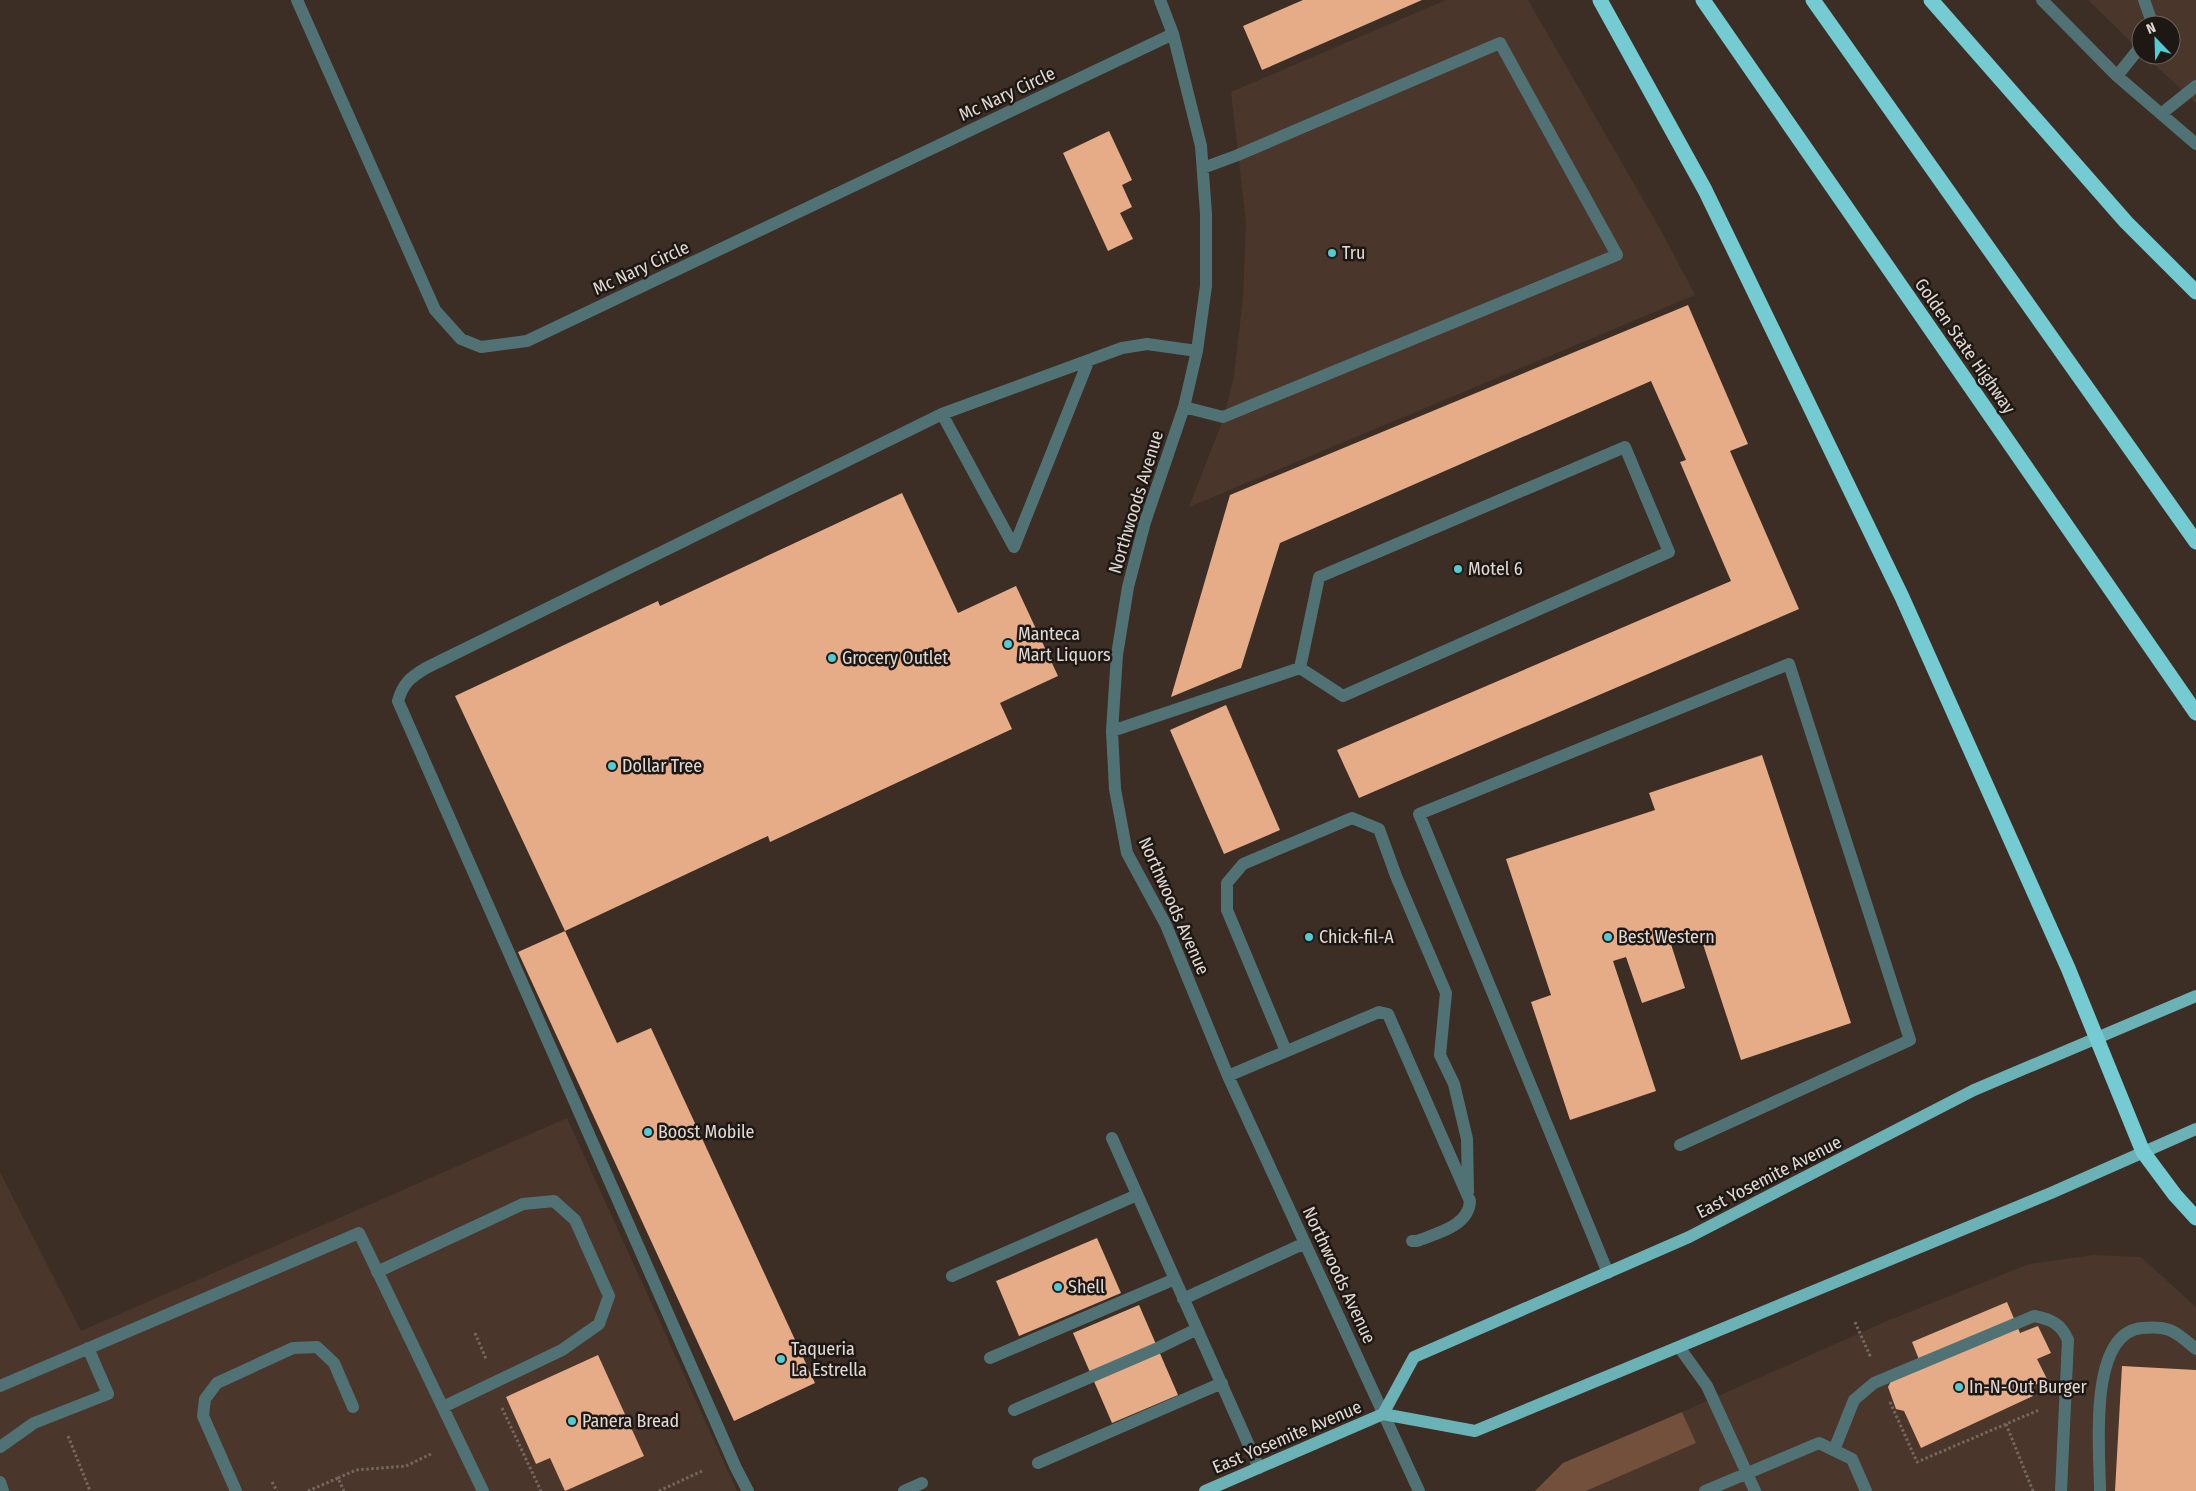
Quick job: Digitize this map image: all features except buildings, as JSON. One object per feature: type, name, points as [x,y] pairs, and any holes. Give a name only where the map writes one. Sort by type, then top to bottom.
[{"type":"highway","points":[[1600,0],[1705,190],[1902,597],[2064,959],[2143,1152],[2175,1195],[2196,1218]]},
{"type":"highway","name":"Golden State Highway","points":[[1703,0],[2196,713]]},
{"type":"highway","points":[[1813,0],[2196,542]]},
{"type":"highway","points":[[1931,0],[2126,222],[2196,292]]},
{"type":"main road","name":"East Yosemite Avenue","points":[[1383,1414],[1414,1357],[1689,1237],[1974,1090],[2196,996]]},
{"type":"main road","name":"East Yosemite Avenue","points":[[1205,1491],[1383,1414],[1475,1431],[2033,1200],[2196,1129]]},
{"type":"street","name":"Mc Nary Circle","points":[[297,0],[435,310],[461,339],[481,347],[527,341],[1173,34]]},
{"type":"street","name":"Northwoods Avenue","points":[[1160,0],[1173,34],[1201,146],[1206,214],[1206,286],[1197,351],[1184,407],[1144,522],[1128,587],[1116,655],[1112,730],[1115,788],[1127,853],[1166,925],[1228,1076],[1419,1491]]},
{"type":"street","points":[[2042,0],[2117,76],[2196,144]]},
{"type":"street","points":[[2144,0],[2149,15]]},
{"type":"street","points":[[1184,407],[1224,417],[1617,256],[1500,44],[1238,156],[1203,168]]},
{"type":"street","points":[[2117,76],[2131,58]]},
{"type":"street","points":[[2161,114],[2196,86]]},
{"type":"street","points":[[748,1491],[736,1468],[398,701],[401,689],[409,678],[426,668],[942,414],[1122,348],[1148,344],[1197,351]]},
{"type":"street","points":[[942,414],[1014,547],[1088,362]]},
{"type":"street","points":[[1625,447],[1669,552],[1342,696],[1300,668],[1319,577],[1625,447]]},
{"type":"street","points":[[1608,1273],[1419,814],[1789,664],[1910,1040],[1680,1145]]},
{"type":"street","points":[[1112,730],[1300,668]]},
{"type":"street","points":[[1286,1051],[1227,910],[1228,883],[1244,864],[1352,818],[1379,828],[1396,876],[1446,993],[1440,1055],[1454,1084],[1466,1138],[1470,1209],[1462,1221],[1417,1242],[1412,1241]]},
{"type":"street","points":[[1228,1076],[1379,1012],[1388,1014],[1468,1192]]},
{"type":"street","points":[[1112,1138],[1259,1468]]},
{"type":"street","points":[[952,1276],[1137,1195]]},
{"type":"street","points":[[378,1272],[523,1204],[554,1201],[574,1220],[609,1296],[600,1324],[562,1350],[442,1407]]},
{"type":"street","points":[[0,1386],[359,1233],[483,1491]]},
{"type":"street","points":[[1184,1299],[1305,1243]]},
{"type":"street","points":[[990,1358],[1175,1279]]},
{"type":"street","points":[[1834,1450],[1854,1400],[1874,1382],[2025,1318],[2034,1316],[2046,1318],[2055,1322],[2064,1331],[2068,1340],[2060,1491]]},
{"type":"street","points":[[2100,1491],[2100,1386],[2104,1367],[2112,1350],[2124,1334],[2138,1328],[2152,1327],[2173,1330],[2196,1349]]},
{"type":"street","points":[[1014,1410],[1158,1348],[1197,1329]]},
{"type":"street","points":[[1679,1346],[1707,1386],[1755,1491]]},
{"type":"street","points":[[236,1491],[204,1416],[205,1399],[217,1382],[293,1348],[317,1347],[334,1363],[353,1407]]},
{"type":"street","points":[[0,1447],[34,1423],[108,1394],[88,1348]]},
{"type":"street","points":[[1038,1463],[1222,1384]]},
{"type":"street","points":[[1705,1491],[1819,1443],[1852,1459],[1866,1491]]},
{"type":"street","points":[[0,1482],[3,1491]]},
{"type":"street","points":[[904,1491],[922,1483]]},
{"type":"path","points":[[1855,1322],[1917,1462],[2046,1407]]},
{"type":"path","points":[[475,1333],[504,1400],[500,1402],[541,1491]]},
{"type":"path","points":[[2006,1424],[2033,1491]]},
{"type":"path","points":[[66,1432],[90,1491]]},
{"type":"path","points":[[308,1491],[356,1470],[406,1466],[433,1453]]},
{"type":"path","points":[[659,1491],[702,1471]]},
{"type":"path","points":[[338,1478],[344,1491]]},
{"type":"path","points":[[272,1482],[277,1491]]},
{"type":"shaded area","points":[[1446,0],[1528,0],[1659,227],[1695,295],[1189,507],[1224,417],[1234,376],[1243,297],[1246,223],[1231,92]]},
{"type":"shaded area","points":[[2088,0],[2196,0],[2196,103],[2155,65],[2181,65],[2181,15],[2131,15],[2131,42]]},
{"type":"shaded area","points":[[567,1118],[737,1491],[0,1491],[0,1172],[81,1331]]},
{"type":"shaded area","points":[[2094,1255],[2141,1257],[2196,1307],[2196,1491],[1586,1491],[1695,1443],[1682,1412],[1887,1321],[2029,1264]]},
{"type":"shaded area","points":[[1682,1412],[1696,1443],[1586,1491],[1535,1491],[1563,1463]]},
{"type":"place","name":"Tru","points":[[1332,253]]},
{"type":"place","name":"Motel 6","points":[[1458,569]]},
{"type":"place","name":"Manteca Mart Liquors","points":[[1008,644]]},
{"type":"place","name":"Grocery Outlet","points":[[832,658]]},
{"type":"place","name":"Dollar Tree","points":[[612,766]]},
{"type":"place","name":"Chick-fil-A","points":[[1309,937]]},
{"type":"place","name":"Best Western","points":[[1608,937]]},
{"type":"place","name":"Boost Mobile","points":[[648,1132]]},
{"type":"place","name":"Shell","points":[[1058,1287]]},
{"type":"place","name":"Taqueria La Estrella","points":[[781,1359]]},
{"type":"place","name":"In-N-Out Burger","points":[[1959,1387]]},
{"type":"place","name":"Panera Bread","points":[[572,1421]]}]
